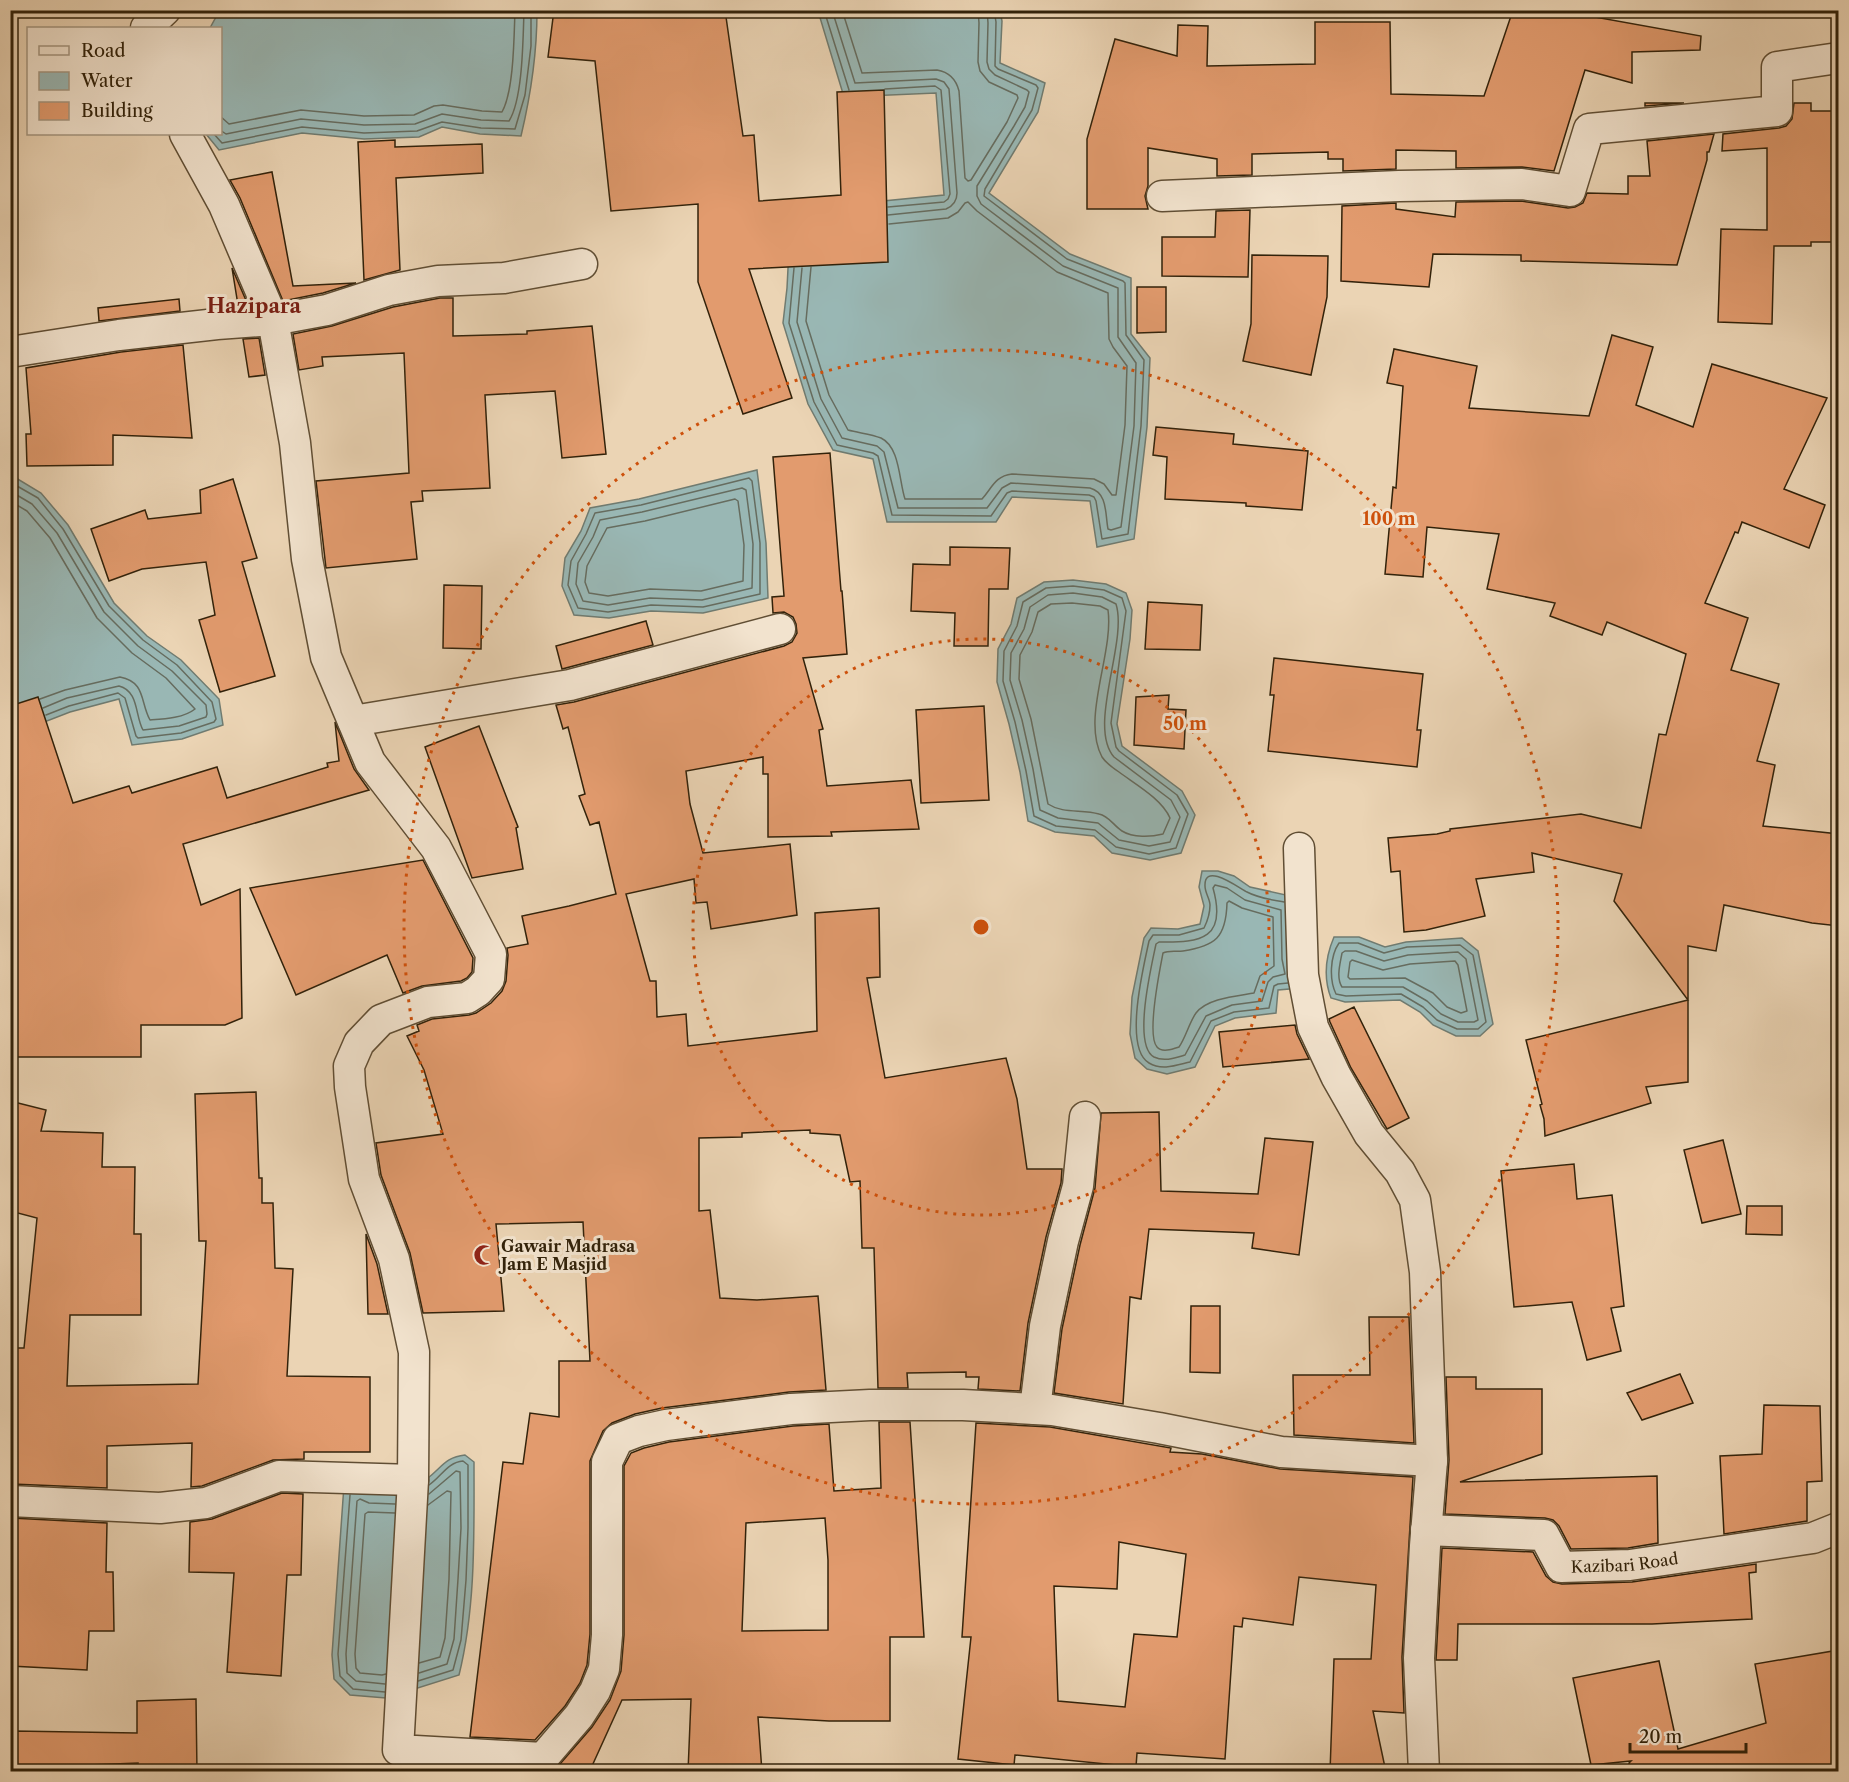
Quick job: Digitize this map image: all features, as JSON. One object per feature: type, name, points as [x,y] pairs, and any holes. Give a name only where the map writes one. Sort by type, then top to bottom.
[{"type":"street","points":[[132,10],[143,27]]},
{"type":"street","points":[[145,27],[165,10]]},
{"type":"street","points":[[1162,196],[1521,184],[1570,191],[1588,129],[1777,111],[1777,67],[1839,58]]},
{"type":"street","points":[[186,135],[225,206],[273,320],[295,442],[307,559],[326,657],[370,762],[436,848],[491,954],[489,979],[478,991],[467,998],[428,1002],[381,1020],[359,1042],[349,1066],[364,1179],[394,1258],[414,1352],[413,1480],[398,1750],[543,1765],[579,1716],[595,1691],[604,1670],[607,1635],[607,1462],[618,1439],[639,1431],[666,1425],[791,1409],[870,1405],[963,1405],[1035,1409],[1159,1428],[1281,1452],[1432,1461]]},
{"type":"street","points":[[10,352],[119,335],[273,320],[327,310],[389,290],[438,281],[504,278],[582,264]]},
{"type":"street","points":[[353,721],[570,685],[780,629]]},
{"type":"street","points":[[1299,848],[1304,975],[1313,1027],[1336,1076],[1369,1134],[1400,1172],[1414,1200],[1425,1272],[1432,1461],[1419,1658],[1424,1772]]},
{"type":"street","points":[[1035,1409],[1046,1326],[1063,1241],[1078,1186],[1085,1117]]},
{"type":"street","points":[[10,1502],[160,1508],[206,1503],[279,1476],[413,1480]]},
{"type":"street","name":"Kazibari Road","points":[[1426,1530],[1544,1535],[1561,1567],[1630,1565],[1813,1538],[1839,1528]]},
{"type":"water","points":[[217,11],[537,11],[533,74],[521,136],[480,134],[442,127],[419,137],[364,139],[302,133],[219,150],[207,135],[222,135],[222,27],[211,27]]},
{"type":"water","points":[[818,11],[1000,11],[1002,21],[1000,63],[1045,83],[1038,112],[989,193],[1070,254],[1131,278],[1131,334],[1150,358],[1147,427],[1134,539],[1097,547],[1090,501],[1012,497],[996,522],[887,522],[873,459],[833,450],[808,404],[783,323],[791,210],[944,195],[936,93],[844,97]]},
{"type":"water","points":[[757,470],[766,543],[768,598],[703,613],[651,611],[609,618],[574,615],[562,586],[565,558],[581,531],[590,508],[639,499]]},
{"type":"water","points":[[11,475],[41,493],[68,525],[114,603],[147,636],[181,660],[219,699],[223,725],[182,739],[132,745],[119,699],[70,712],[11,735]]},
{"type":"water","points":[[1073,580],[1106,584],[1126,593],[1132,610],[1130,639],[1117,724],[1122,746],[1182,791],[1195,815],[1181,853],[1150,860],[1112,853],[1094,836],[1055,832],[1028,821],[1020,772],[997,682],[998,649],[1011,624],[1017,598],[1044,582]]},
{"type":"water","points":[[1202,871],[1218,871],[1234,876],[1250,887],[1295,897],[1301,988],[1278,990],[1276,1013],[1235,1018],[1215,1026],[1195,1067],[1167,1074],[1147,1069],[1135,1058],[1130,1034],[1132,997],[1144,938],[1151,928],[1178,929],[1200,924],[1204,906],[1199,887]]},
{"type":"water","points":[[1334,937],[1359,937],[1385,947],[1406,942],[1462,938],[1478,951],[1493,1024],[1480,1036],[1456,1036],[1433,1025],[1420,1012],[1400,1000],[1345,1002],[1331,998],[1326,968]]},
{"type":"water","points":[[465,1455],[474,1462],[474,1542],[469,1623],[459,1675],[386,1698],[350,1695],[334,1679],[332,1655],[345,1471],[412,1489],[449,1460]]},
{"type":"building","points":[[554,10],[597,10],[634,14],[634,10],[725,10],[743,136],[754,135],[759,201],[841,195],[837,92],[884,90],[888,262],[749,269],[792,398],[743,414],[698,282],[698,204],[611,211],[595,61],[548,57]]},
{"type":"building","points":[[1513,10],[1556,10],[1701,36],[1700,50],[1632,52],[1632,83],[1585,70],[1554,171],[1522,167],[1456,168],[1456,151],[1396,150],[1396,169],[1343,171],[1343,159],[1328,159],[1328,152],[1252,154],[1252,175],[1217,176],[1217,159],[1148,148],[1148,186],[1145,196],[1148,209],[1087,209],[1087,139],[1115,39],[1177,56],[1178,25],[1208,26],[1207,66],[1315,64],[1315,22],[1390,22],[1391,94],[1484,96]]},
{"type":"building","points":[[1645,103],[1684,103],[1645,106]]},
{"type":"building","points":[[1794,103],[1811,103],[1811,111],[1839,111],[1839,242],[1811,242],[1811,246],[1774,246],[1772,324],[1718,322],[1721,229],[1767,230],[1767,148],[1722,151],[1723,134],[1786,126],[1792,119]]},
{"type":"building","points":[[1714,134],[1709,152],[1707,152],[1707,160],[1677,265],[1521,261],[1521,255],[1433,254],[1429,287],[1341,281],[1342,206],[1396,203],[1396,209],[1455,217],[1456,202],[1521,201],[1575,207],[1583,203],[1587,193],[1628,194],[1628,176],[1650,176],[1647,141]]},
{"type":"building","points":[[395,140],[395,147],[482,144],[483,173],[396,178],[400,270],[364,280],[358,142]]},
{"type":"building","points":[[272,172],[293,286],[356,283],[323,293],[283,301],[240,198],[230,180]]},
{"type":"building","points":[[1250,210],[1248,277],[1162,276],[1162,237],[1215,237],[1216,211]]},
{"type":"building","points":[[1252,255],[1328,256],[1327,297],[1311,375],[1243,361],[1251,324]]},
{"type":"building","points":[[232,268],[248,305],[238,305]]},
{"type":"building","points":[[1137,287],[1166,287],[1166,332],[1137,333]]},
{"type":"building","points":[[440,298],[453,298],[453,336],[527,334],[527,331],[592,326],[606,454],[562,458],[555,391],[485,395],[490,488],[422,491],[423,501],[411,502],[417,559],[326,568],[316,481],[409,473],[404,353],[322,357],[323,366],[299,370],[293,334],[332,326],[393,307]]},
{"type":"building","points":[[179,299],[180,311],[99,321],[98,308]]},
{"type":"building","points":[[1612,335],[1653,347],[1636,405],[1693,427],[1712,364],[1827,398],[1784,489],[1825,505],[1809,548],[1742,522],[1738,533],[1735,532],[1705,603],[1748,618],[1731,670],[1779,684],[1757,761],[1775,765],[1763,826],[1839,834],[1839,926],[1812,923],[1724,905],[1716,951],[1688,946],[1688,1000],[1614,901],[1622,874],[1532,853],[1534,872],[1476,879],[1485,916],[1426,930],[1404,932],[1400,871],[1391,872],[1388,838],[1437,834],[1450,831],[1450,829],[1581,814],[1641,828],[1659,734],[1666,735],[1686,654],[1607,622],[1602,635],[1550,616],[1555,603],[1487,589],[1499,534],[1427,527],[1423,577],[1385,574],[1393,487],[1396,488],[1403,386],[1387,383],[1394,349],[1477,366],[1469,408],[1589,416]]},
{"type":"building","points":[[259,338],[265,375],[249,377],[243,339]]},
{"type":"building","points":[[183,345],[192,438],[113,435],[113,465],[27,466],[26,434],[31,434],[26,368],[121,352]]},
{"type":"building","points":[[1156,427],[1234,434],[1233,444],[1308,451],[1302,510],[1246,506],[1246,503],[1165,499],[1167,457],[1153,455]]},
{"type":"building","points":[[830,453],[847,654],[803,658],[823,729],[819,730],[827,786],[911,780],[919,829],[831,832],[832,836],[768,837],[768,774],[763,774],[763,757],[686,771],[690,804],[703,853],[790,844],[797,915],[711,929],[707,902],[696,903],[694,879],[626,894],[650,981],[656,981],[657,1017],[686,1014],[688,1046],[817,1031],[815,913],[879,908],[880,977],[867,978],[885,1078],[1006,1058],[1017,1099],[1027,1169],[1062,1169],[1061,1183],[1046,1237],[1028,1323],[1020,1391],[978,1389],[979,1377],[966,1377],[966,1372],[907,1373],[908,1388],[878,1388],[874,1248],[862,1248],[860,1181],[850,1182],[840,1135],[810,1133],[810,1130],[742,1133],[742,1137],[699,1138],[699,1211],[710,1210],[720,1298],[757,1300],[818,1296],[826,1390],[789,1392],[662,1408],[635,1414],[612,1423],[603,1431],[590,1461],[590,1634],[587,1665],[580,1683],[565,1706],[535,1740],[470,1737],[503,1462],[523,1464],[530,1413],[559,1417],[559,1361],[590,1361],[583,1222],[496,1224],[504,1311],[423,1313],[410,1253],[381,1175],[376,1143],[443,1134],[424,1070],[407,1036],[419,1031],[417,1025],[432,1019],[469,1015],[491,1003],[502,991],[506,981],[507,948],[528,944],[522,916],[616,894],[599,822],[590,825],[579,796],[585,794],[568,727],[563,729],[556,705],[784,646],[792,642],[797,633],[793,617],[784,612],[773,613],[772,597],[784,596],[773,457]]},
{"type":"building","points":[[233,479],[257,558],[242,562],[275,676],[220,692],[199,620],[215,615],[206,562],[142,569],[109,581],[91,529],[145,510],[148,519],[201,513],[200,490]]},
{"type":"building","points":[[950,547],[1010,548],[1008,589],[989,589],[988,646],[954,646],[955,613],[911,611],[913,564],[950,565]]},
{"type":"building","points":[[444,585],[482,586],[481,649],[443,648]]},
{"type":"building","points":[[1148,602],[1202,605],[1200,650],[1145,649]]},
{"type":"building","points":[[646,621],[653,645],[562,669],[556,646]]},
{"type":"building","points":[[1274,658],[1423,674],[1417,730],[1421,730],[1417,767],[1268,751],[1274,695],[1270,695]]},
{"type":"building","points":[[1169,695],[1168,709],[1186,710],[1184,749],[1134,745],[1136,697]]},
{"type":"building","points":[[38,697],[73,803],[129,786],[132,793],[217,767],[227,798],[328,767],[327,763],[339,761],[335,722],[354,769],[369,790],[183,844],[201,905],[240,889],[242,1018],[225,1025],[141,1025],[141,1057],[10,1057],[10,706]]},
{"type":"building","points":[[984,706],[989,800],[921,803],[916,710]]},
{"type":"building","points":[[479,726],[518,827],[516,828],[523,869],[472,878],[425,747]]},
{"type":"building","points":[[423,860],[473,958],[472,972],[467,978],[461,981],[422,986],[403,993],[387,955],[296,995],[250,888]]},
{"type":"building","points":[[1688,1000],[1688,1082],[1646,1087],[1651,1103],[1545,1136],[1540,1105],[1542,1104],[1526,1040]]},
{"type":"building","points":[[1354,1007],[1409,1118],[1387,1129],[1351,1068],[1329,1019]]},
{"type":"building","points":[[1295,1025],[1309,1059],[1223,1067],[1219,1032]]},
{"type":"building","points":[[256,1092],[259,1178],[262,1178],[262,1203],[273,1203],[275,1268],[293,1269],[287,1376],[370,1377],[370,1452],[304,1452],[304,1459],[273,1460],[202,1486],[191,1487],[192,1443],[107,1446],[107,1488],[12,1484],[10,1348],[24,1348],[37,1218],[10,1211],[10,1101],[46,1110],[41,1131],[103,1133],[102,1167],[135,1167],[134,1234],[141,1234],[141,1315],[70,1315],[67,1386],[198,1384],[206,1241],[199,1241],[195,1094]]},
{"type":"building","points":[[1159,1112],[1161,1191],[1258,1194],[1265,1138],[1313,1142],[1299,1255],[1252,1248],[1254,1233],[1149,1229],[1141,1299],[1130,1297],[1123,1404],[1054,1393],[1062,1329],[1095,1188],[1101,1113]]},
{"type":"building","points":[[1723,1140],[1741,1214],[1702,1223],[1684,1150]]},
{"type":"building","points":[[1574,1164],[1577,1199],[1612,1195],[1624,1306],[1611,1308],[1621,1351],[1587,1360],[1572,1302],[1514,1307],[1501,1171]]},
{"type":"building","points":[[1747,1206],[1782,1206],[1782,1235],[1746,1234]]},
{"type":"building","points":[[366,1234],[377,1264],[388,1314],[368,1314]]},
{"type":"building","points":[[1191,1306],[1220,1306],[1220,1373],[1190,1372]]},
{"type":"building","points":[[1369,1317],[1409,1317],[1414,1443],[1294,1435],[1293,1375],[1370,1375]]},
{"type":"building","points":[[1680,1374],[1693,1403],[1642,1420],[1627,1393]]},
{"type":"building","points":[[1446,1377],[1476,1377],[1476,1389],[1542,1389],[1542,1454],[1460,1482],[1657,1476],[1658,1543],[1628,1548],[1571,1549],[1559,1526],[1553,1520],[1445,1514],[1449,1460]]},
{"type":"building","points":[[1764,1405],[1820,1406],[1822,1481],[1807,1482],[1807,1521],[1724,1534],[1720,1456],[1762,1454]]},
{"type":"building","points":[[879,1422],[910,1422],[924,1637],[890,1637],[890,1721],[829,1721],[758,1717],[762,1772],[688,1772],[691,1699],[622,1700],[592,1766],[583,1772],[560,1772],[560,1764],[592,1727],[610,1700],[621,1671],[624,1635],[624,1466],[631,1453],[669,1442],[793,1426],[829,1424],[834,1491],[881,1488]],"holes":[[[825,1518],[828,1560],[828,1630],[742,1631],[746,1523]]]},
{"type":"building","points":[[976,1423],[1050,1427],[1171,1448],[1170,1452],[1202,1454],[1280,1469],[1413,1477],[1402,1657],[1404,1713],[1373,1711],[1386,1772],[1330,1772],[1334,1659],[1371,1659],[1376,1585],[1299,1577],[1293,1625],[1243,1618],[1242,1627],[1234,1626],[1225,1759],[1137,1753],[1136,1767],[1015,1755],[1014,1765],[958,1759],[971,1637],[962,1637]],"holes":[[[1119,1542],[1186,1554],[1177,1637],[1134,1634],[1125,1707],[1058,1701],[1054,1586],[1117,1589]]]},
{"type":"building","points":[[282,1493],[303,1494],[301,1575],[287,1575],[281,1676],[227,1672],[234,1573],[189,1572],[190,1522],[212,1519]]},
{"type":"building","points":[[11,1518],[107,1523],[106,1572],[113,1572],[114,1631],[89,1631],[87,1670],[10,1666]]},
{"type":"building","points":[[1442,1548],[1533,1552],[1546,1576],[1553,1582],[1562,1584],[1632,1582],[1756,1564],[1756,1572],[1749,1573],[1752,1619],[1652,1624],[1458,1624],[1457,1660],[1436,1660]]},
{"type":"building","points":[[1839,1650],[1839,1772],[1630,1772],[1629,1763],[1631,1761],[1591,1765],[1573,1678],[1659,1661],[1678,1749],[1766,1723],[1755,1664]]},
{"type":"building","points":[[196,1699],[197,1772],[138,1772],[138,1763],[13,1768],[14,1731],[137,1733],[137,1701]]},
{"type":"place","name":"Gawair Madrasa Jam E Masjid","points":[[484,1255]]},
{"type":"district","name":"Hazipara","points":[[254,306]]}]
